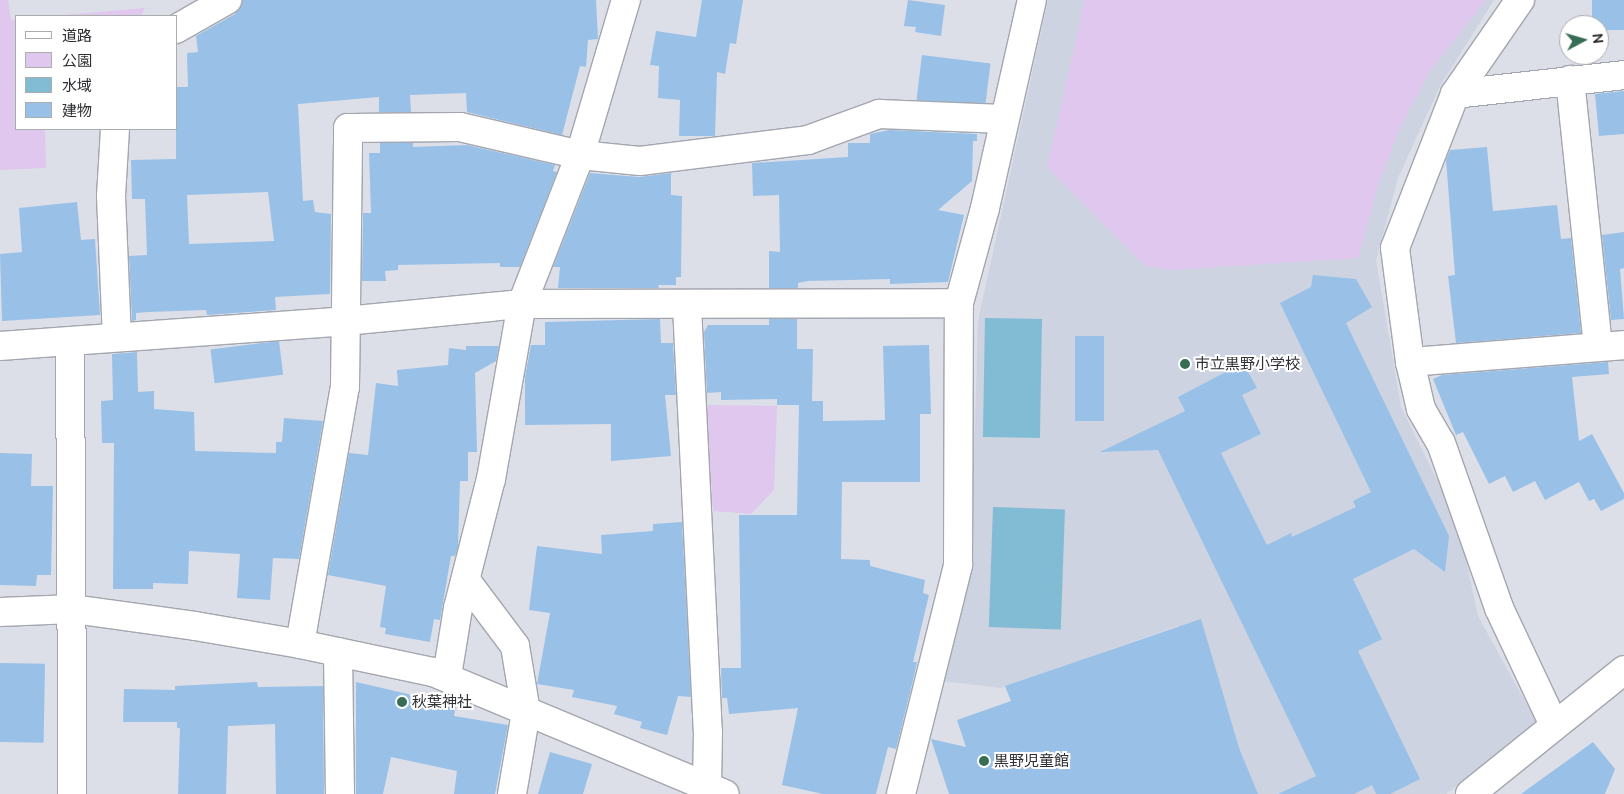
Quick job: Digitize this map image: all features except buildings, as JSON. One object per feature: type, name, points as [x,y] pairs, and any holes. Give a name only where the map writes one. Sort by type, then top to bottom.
[{"type":"street","points":[[178,28],[227,0]]},
{"type":"street","points":[[447,676],[458,608],[467,582],[491,479],[522,304],[580,155],[626,0]]},
{"type":"street","points":[[900,794],[958,565],[959,303],[985,208],[1032,0]]},
{"type":"street","points":[[1520,0],[1455,94],[1395,248],[1410,362],[1421,409],[1441,443],[1499,608],[1554,725]]},
{"type":"street","points":[[1455,94],[1624,75]]},
{"type":"street","points":[[1410,362],[1611,346],[1570,80]]},
{"type":"street","points":[[300,644],[345,387],[348,128],[460,127],[580,155],[640,161],[808,140],[879,114],[1004,119]]},
{"type":"street","points":[[115,130],[110,196],[117,337]]},
{"type":"street","points":[[0,346],[345,321],[522,304],[687,306],[959,303]]},
{"type":"street","points":[[0,612],[74,609],[300,644],[447,676],[526,712],[715,790],[708,732],[687,306]]},
{"type":"street","points":[[70,340],[74,609],[72,794]]},
{"type":"street","points":[[467,582],[516,646],[526,712],[512,794]]},
{"type":"street","points":[[338,652],[340,794]]},
{"type":"street","points":[[1470,794],[1624,670]]},
{"type":"shaded area","name":"市立黒野小学校","points":[[1048,0],[1494,0],[1440,86],[1398,178],[1376,260],[1401,407],[1458,522],[1478,616],[1537,723],[1446,794],[1119,794],[1221,753],[1178,626],[1001,688],[942,681],[971,562],[978,321]]},
{"type":"green space","points":[[0,0],[8,0],[11,20],[15,20],[15,130],[45,130],[46,168],[0,170]]},
{"type":"green space","points":[[1085,0],[1486,0],[1430,71],[1400,128],[1379,182],[1358,258],[1172,270],[1145,266],[1047,167]]},
{"type":"green space","points":[[145,8],[142,15],[64,15]]},
{"type":"green space","points":[[706,405],[777,406],[774,490],[751,514],[713,511]]},
{"type":"water","points":[[985,318],[1042,319],[1040,438],[983,437]]},
{"type":"water","points":[[993,507],[1065,510],[1061,629],[989,627]]},
{"type":"place","name":"市立黒野小学校","points":[[1185,364]]},
{"type":"place","name":"秋葉神社","points":[[402,702]]},
{"type":"place","name":"黒野児童館","points":[[984,761]]}]
